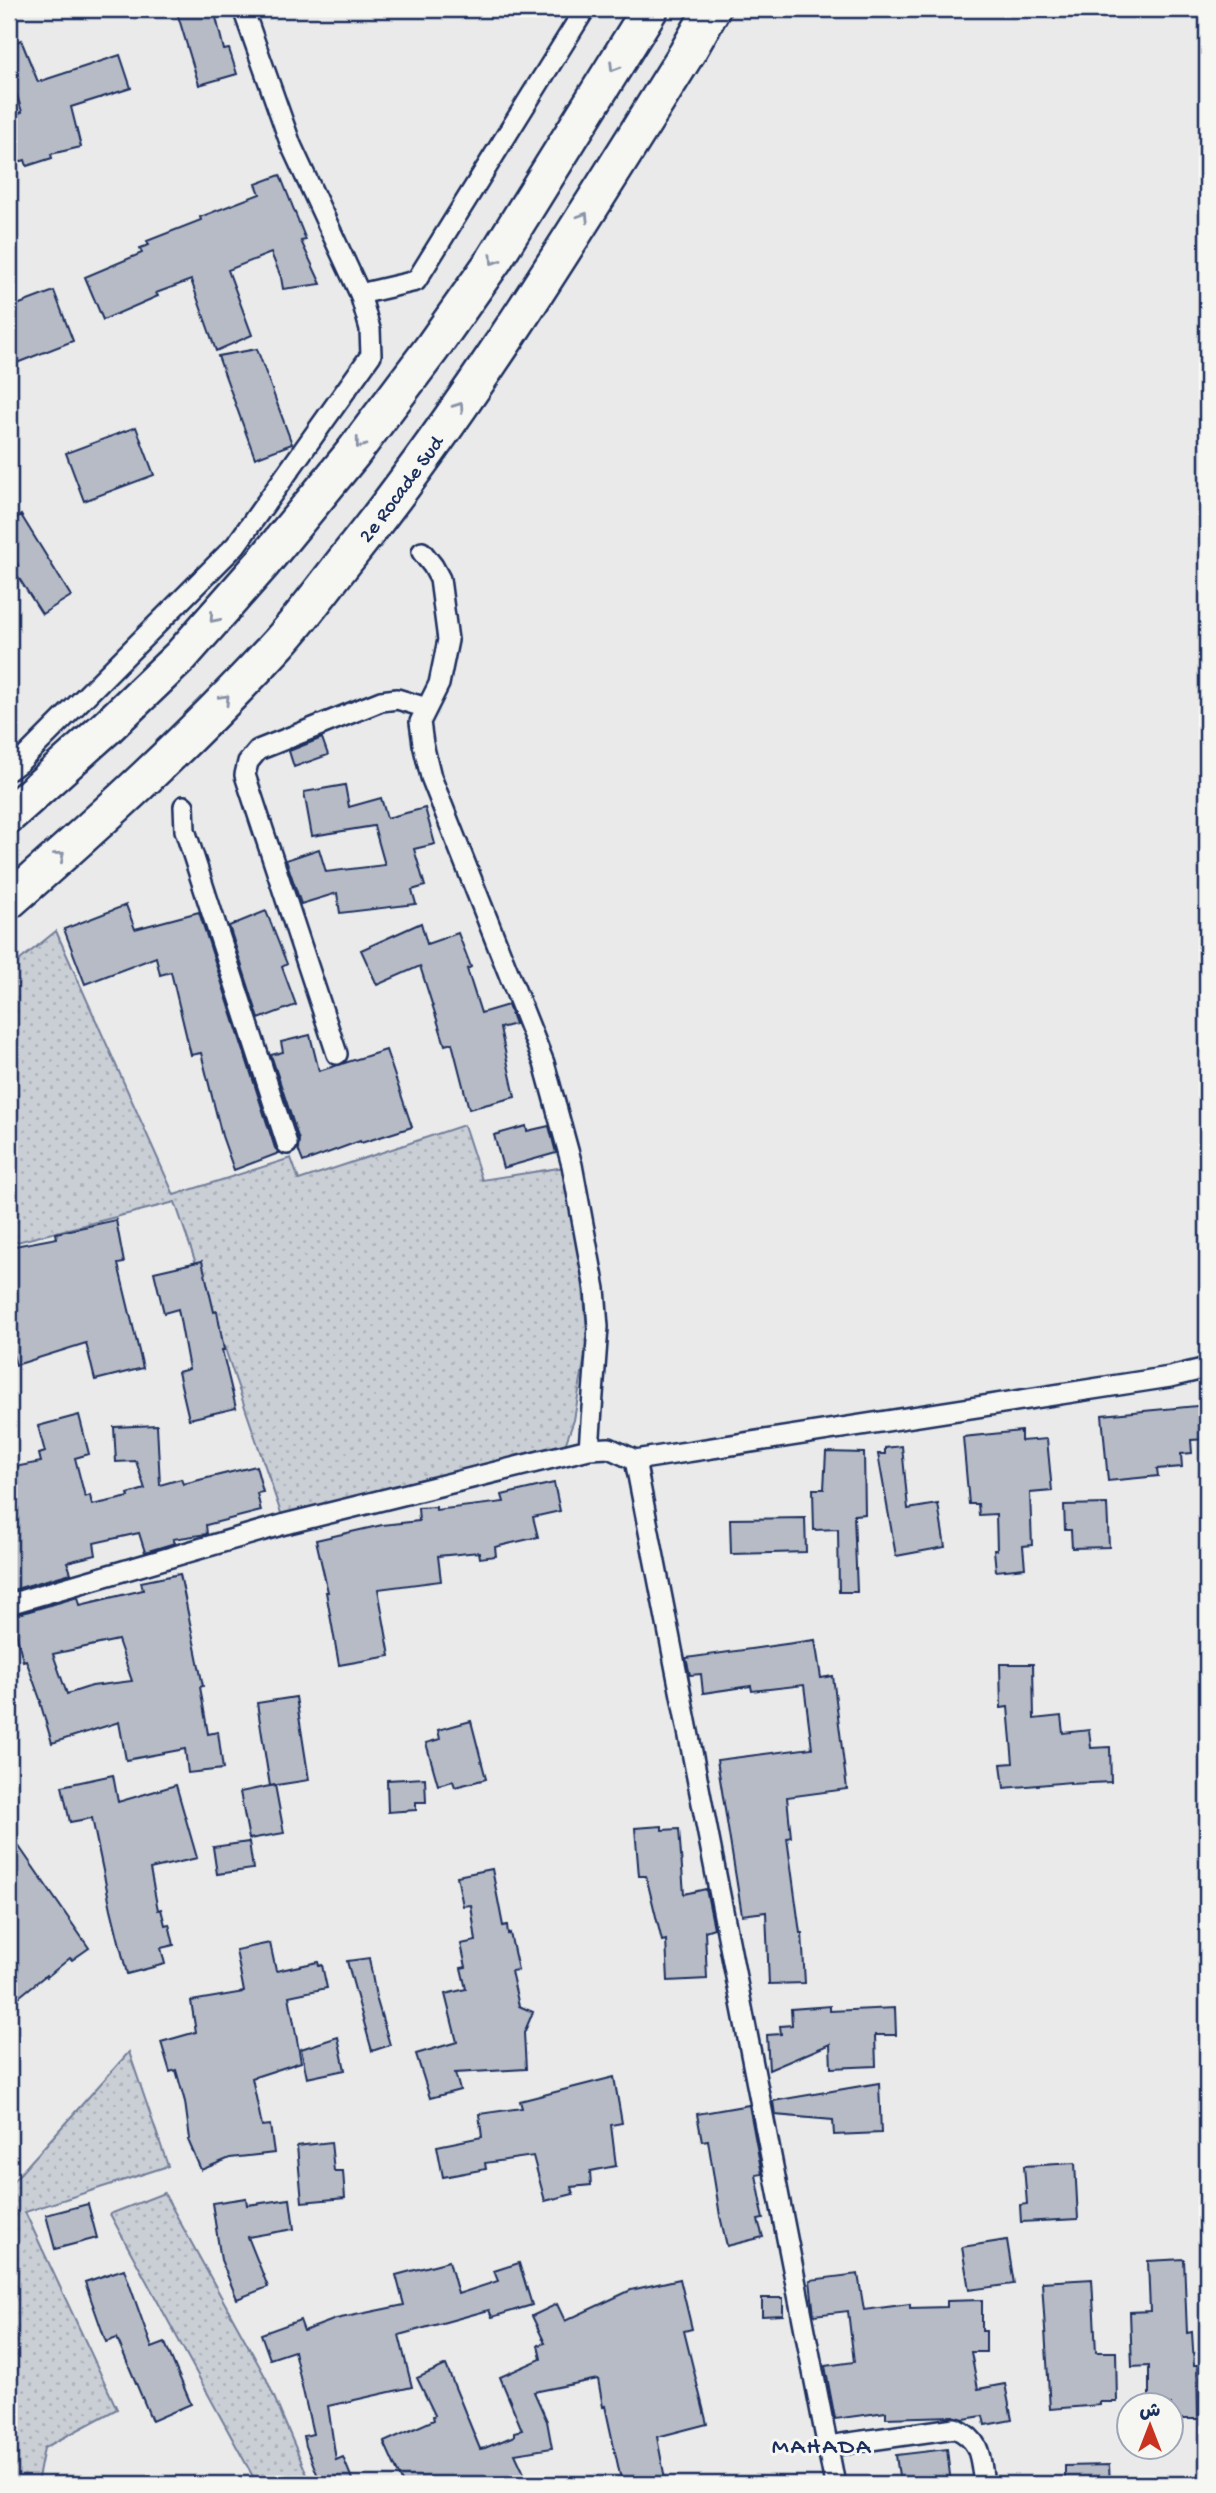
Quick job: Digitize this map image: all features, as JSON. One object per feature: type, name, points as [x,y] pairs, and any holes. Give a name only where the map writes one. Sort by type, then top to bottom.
[{"type":"highway","points":[[9,815],[77,755],[181,656],[262,564],[353,453],[494,260],[650,9]]},
{"type":"highway","name":"2e Rocade Sud","points":[[9,901],[82,837],[187,738],[280,642],[396,496],[524,314],[712,9]]},
{"type":"street","points":[[9,770],[30,753],[236,545],[371,355],[370,329],[360,294],[291,145],[243,9]]},
{"type":"street","points":[[360,294],[416,281],[585,9]]},
{"type":"street","points":[[422,552],[440,579],[448,640],[439,684],[420,722],[431,777],[544,1063],[572,1165],[595,1289],[598,1327],[589,1449]]},
{"type":"street","points":[[337,1054],[245,775],[248,762],[258,750],[380,701],[397,699],[427,708]]},
{"type":"street","points":[[184,806],[185,830],[287,1144]]},
{"type":"street","points":[[9,1604],[285,1524],[589,1449],[609,1448],[635,1460],[1170,1377],[1207,1368]]},
{"type":"street","points":[[635,1460],[835,2484]]},
{"type":"street","points":[[828,2446],[955,2428],[969,2435],[979,2449],[984,2484]]},
{"type":"shaded area","points":[[56,931],[174,1195],[291,1158],[299,1180],[464,1125],[482,1180],[565,1167],[581,1269],[588,1338],[574,1420],[564,1448],[283,1519],[175,1202],[9,1244],[9,969]]},
{"type":"shaded area","points":[[129,2052],[168,2166],[25,2212],[117,2409],[44,2448],[37,2484],[9,2484],[9,2186]]},
{"type":"shaded area","points":[[164,2193],[266,2378],[311,2484],[257,2484],[110,2214]]},
{"type":"building","points":[[176,9],[214,9],[224,50],[229,49],[237,74],[199,85]]},
{"type":"building","points":[[21,40],[38,82],[120,55],[131,88],[71,107],[81,147],[51,154],[52,158],[27,166],[25,160],[9,165],[9,117],[22,112],[12,79],[9,80],[9,45]]},
{"type":"building","points":[[280,175],[306,240],[301,241],[321,284],[283,289],[271,253],[228,270],[252,335],[216,351],[191,280],[156,293],[158,296],[103,320],[85,277],[142,253],[140,248],[149,245],[147,241],[260,194],[256,184]]},
{"type":"building","points":[[54,291],[73,341],[9,366],[9,308]]},
{"type":"building","points":[[257,349],[292,444],[255,458],[218,356]]},
{"type":"building","points":[[136,427],[154,475],[84,501],[66,453]]},
{"type":"building","points":[[21,515],[71,596],[42,614],[13,569],[18,565],[9,552],[9,523]]},
{"type":"building","points":[[322,738],[328,755],[294,767],[289,751]]},
{"type":"building","points":[[345,785],[349,807],[381,798],[387,818],[425,808],[435,844],[414,849],[425,886],[412,890],[416,904],[340,913],[337,893],[301,904],[286,860],[319,849],[326,872],[385,865],[374,826],[312,836],[304,792]]},
{"type":"building","points":[[126,905],[135,929],[199,912],[275,1148],[279,1153],[234,1170],[222,1136],[201,1053],[191,1055],[171,972],[160,975],[156,957],[85,984],[64,929]]},
{"type":"building","points":[[266,911],[287,964],[282,967],[296,1005],[259,1019],[229,926]]},
{"type":"building","points":[[421,923],[427,944],[458,933],[471,967],[467,969],[481,1013],[508,1005],[515,1024],[500,1028],[515,1097],[469,1109],[452,1043],[445,1045],[420,966],[377,985],[361,950]]},
{"type":"building","points":[[310,1035],[319,1071],[386,1050],[412,1127],[361,1143],[360,1141],[303,1162],[298,1149],[299,1140],[271,1055],[283,1052],[281,1042]]},
{"type":"building","points":[[526,1126],[527,1131],[549,1126],[556,1153],[503,1168],[494,1135]]},
{"type":"building","points":[[116,1220],[124,1263],[118,1264],[143,1368],[95,1380],[86,1343],[16,1365],[9,1342],[9,1247],[57,1238],[56,1233]]},
{"type":"building","points":[[202,1261],[214,1312],[217,1311],[222,1350],[236,1408],[189,1419],[178,1372],[189,1369],[178,1309],[164,1313],[154,1272]]},
{"type":"building","points":[[1207,1405],[1207,1439],[1191,1440],[1192,1453],[1181,1454],[1182,1467],[1157,1469],[1158,1476],[1108,1481],[1102,1415]]},
{"type":"building","points":[[79,1415],[89,1454],[75,1458],[85,1497],[90,1495],[92,1505],[129,1497],[128,1494],[145,1489],[136,1461],[116,1462],[114,1427],[157,1425],[160,1485],[181,1479],[183,1484],[256,1466],[263,1492],[257,1493],[261,1511],[206,1525],[207,1534],[173,1539],[175,1543],[145,1552],[139,1533],[94,1543],[96,1555],[67,1562],[71,1573],[9,1591],[9,1468],[41,1462],[39,1454],[45,1452],[38,1426]]},
{"type":"building","points":[[1021,1431],[1021,1441],[1047,1439],[1052,1491],[1030,1493],[1032,1545],[1023,1546],[1025,1568],[996,1571],[996,1514],[979,1515],[978,1504],[969,1504],[963,1437]]},
{"type":"building","points":[[902,1446],[908,1509],[938,1504],[945,1547],[896,1556],[878,1454],[885,1454],[885,1448]]},
{"type":"building","points":[[826,1452],[864,1453],[865,1514],[854,1515],[857,1592],[839,1592],[838,1529],[814,1530],[813,1489],[824,1489]]},
{"type":"building","points":[[554,1483],[560,1511],[533,1517],[538,1537],[495,1547],[496,1556],[480,1558],[479,1552],[438,1556],[441,1581],[378,1589],[390,1656],[339,1665],[328,1592],[316,1540],[382,1525],[419,1521],[418,1508],[436,1507],[436,1510],[504,1502],[502,1495]]},
{"type":"building","points":[[1107,1504],[1109,1547],[1072,1548],[1071,1530],[1065,1530],[1064,1505]]},
{"type":"building","points":[[805,1518],[806,1552],[731,1554],[730,1519]]},
{"type":"building","points":[[180,1574],[203,1686],[200,1687],[208,1734],[218,1732],[223,1769],[188,1773],[185,1749],[126,1760],[119,1722],[52,1743],[41,1702],[26,1660],[23,1661],[12,1616],[78,1597],[80,1605],[143,1590],[141,1582]],"holes":[[[118,1640],[132,1681],[92,1686],[67,1694],[53,1654]]]},
{"type":"building","points":[[815,1640],[821,1678],[833,1676],[847,1789],[787,1797],[791,1837],[787,1838],[802,1933],[805,1983],[769,1984],[766,1912],[742,1915],[717,1760],[812,1748],[804,1685],[752,1691],[751,1686],[703,1693],[701,1674],[690,1675],[686,1658]]},
{"type":"building","points":[[1000,1664],[1033,1664],[1034,1719],[1061,1716],[1063,1733],[1089,1730],[1091,1748],[1110,1747],[1111,1782],[1070,1782],[1004,1788],[1001,1764],[1013,1763],[1008,1707],[1001,1708]]},
{"type":"building","points":[[296,1697],[309,1780],[270,1786],[257,1703]]},
{"type":"building","points":[[471,1721],[486,1779],[455,1787],[453,1781],[438,1785],[426,1743],[440,1739],[438,1730]]},
{"type":"building","points":[[113,1775],[118,1802],[176,1785],[197,1858],[150,1869],[158,1910],[161,1909],[165,1925],[169,1924],[174,1945],[161,1948],[165,1964],[127,1974],[92,1818],[70,1822],[62,1786]]},
{"type":"building","points":[[425,1778],[426,1802],[416,1802],[416,1810],[388,1812],[387,1780]]},
{"type":"building","points":[[275,1785],[284,1833],[249,1839],[240,1792]]},
{"type":"building","points":[[662,1826],[662,1830],[679,1829],[684,1894],[706,1889],[714,1928],[705,1931],[707,1979],[668,1981],[666,1940],[662,1941],[646,1876],[639,1876],[635,1828]]},
{"type":"building","points":[[9,1832],[89,1948],[72,1960],[70,1958],[47,1977],[46,1975],[9,2005]]},
{"type":"building","points":[[249,1842],[253,1869],[217,1874],[213,1847]]},
{"type":"building","points":[[492,1869],[503,1926],[507,1925],[508,1934],[510,1933],[518,1970],[511,1971],[519,2006],[533,2012],[524,2033],[526,2069],[455,2073],[460,2090],[430,2098],[416,2054],[457,2042],[445,1994],[466,1989],[461,1968],[466,1967],[461,1944],[476,1941],[471,1905],[463,1906],[457,1876]]},
{"type":"building","points":[[270,1943],[276,1971],[318,1962],[319,1966],[322,1965],[327,1988],[289,1996],[301,2062],[252,2078],[262,2126],[270,2125],[274,2153],[230,2158],[201,2170],[188,2140],[185,2102],[176,2070],[170,2072],[161,2042],[196,2032],[191,2001],[244,1992],[236,1950]]},
{"type":"building","points":[[369,1958],[376,1997],[390,2045],[372,2051],[347,1961]]},
{"type":"building","points":[[830,2006],[830,2011],[895,2008],[896,2035],[875,2035],[876,2066],[831,2068],[830,2044],[769,2070],[767,2035],[781,2034],[780,2026],[792,2025],[791,2009]]},
{"type":"building","points":[[338,2037],[345,2070],[307,2078],[301,2049]]},
{"type":"building","points":[[614,2077],[622,2123],[611,2125],[616,2166],[590,2171],[591,2185],[571,2187],[573,2194],[545,2201],[533,2156],[485,2163],[486,2169],[443,2177],[437,2146],[482,2137],[479,2114],[522,2108],[520,2101]]},
{"type":"building","points":[[879,2083],[881,2133],[834,2135],[833,2120],[775,2115],[773,2101]]},
{"type":"building","points":[[749,2105],[762,2174],[756,2175],[763,2219],[758,2220],[763,2237],[727,2246],[708,2140],[702,2141],[697,2114]]},
{"type":"building","points":[[331,2142],[334,2171],[343,2171],[345,2198],[302,2202],[297,2146]]},
{"type":"building","points":[[1075,2163],[1078,2219],[1021,2222],[1020,2205],[1027,2204],[1024,2166]]},
{"type":"building","points":[[246,2198],[247,2205],[290,2199],[294,2229],[248,2237],[268,2287],[237,2299],[221,2260],[212,2203]]},
{"type":"building","points":[[88,2204],[97,2238],[55,2249],[46,2215]]},
{"type":"building","points":[[1007,2240],[1014,2284],[969,2290],[962,2247]]},
{"type":"building","points":[[1184,2259],[1187,2333],[1192,2332],[1194,2365],[1197,2365],[1198,2419],[1184,2419],[1184,2392],[1149,2392],[1149,2366],[1132,2367],[1130,2312],[1150,2311],[1148,2261]]},
{"type":"building","points":[[449,2261],[458,2294],[498,2281],[494,2271],[519,2263],[532,2305],[492,2317],[489,2310],[399,2335],[412,2387],[328,2406],[336,2460],[343,2457],[354,2484],[321,2484],[306,2446],[304,2436],[313,2434],[294,2351],[270,2359],[261,2334],[300,2320],[304,2331],[336,2319],[404,2305],[396,2275]]},
{"type":"building","points":[[124,2269],[152,2348],[165,2343],[191,2404],[152,2421],[117,2338],[106,2342],[85,2282]]},
{"type":"building","points":[[858,2274],[864,2310],[910,2304],[910,2308],[947,2307],[947,2301],[982,2300],[982,2331],[986,2331],[986,2352],[971,2352],[978,2389],[1005,2384],[1012,2420],[985,2425],[983,2416],[964,2419],[953,2416],[886,2418],[886,2412],[835,2419],[825,2366],[854,2362],[848,2311],[814,2315],[810,2280]]},
{"type":"building","points":[[680,2279],[692,2329],[684,2331],[707,2424],[657,2437],[666,2484],[622,2484],[598,2379],[534,2392],[547,2421],[552,2448],[515,2454],[529,2484],[403,2484],[384,2442],[434,2420],[435,2415],[417,2378],[446,2365],[480,2449],[485,2448],[522,2430],[500,2377],[541,2359],[538,2345],[545,2343],[532,2316],[557,2304],[565,2321],[631,2290]]},
{"type":"building","points":[[1092,2279],[1096,2352],[1116,2352],[1117,2392],[1114,2392],[1114,2402],[1050,2409],[1042,2282]]},
{"type":"building","points":[[762,2298],[783,2298],[783,2315],[762,2316]]},
{"type":"building","points":[[947,2449],[951,2484],[900,2484],[896,2455]]},
{"type":"building","points":[[1109,2465],[1110,2484],[1065,2484],[1065,2466]]},
{"type":"district","name":"MAHADA","points":[[822,2445]]}]
